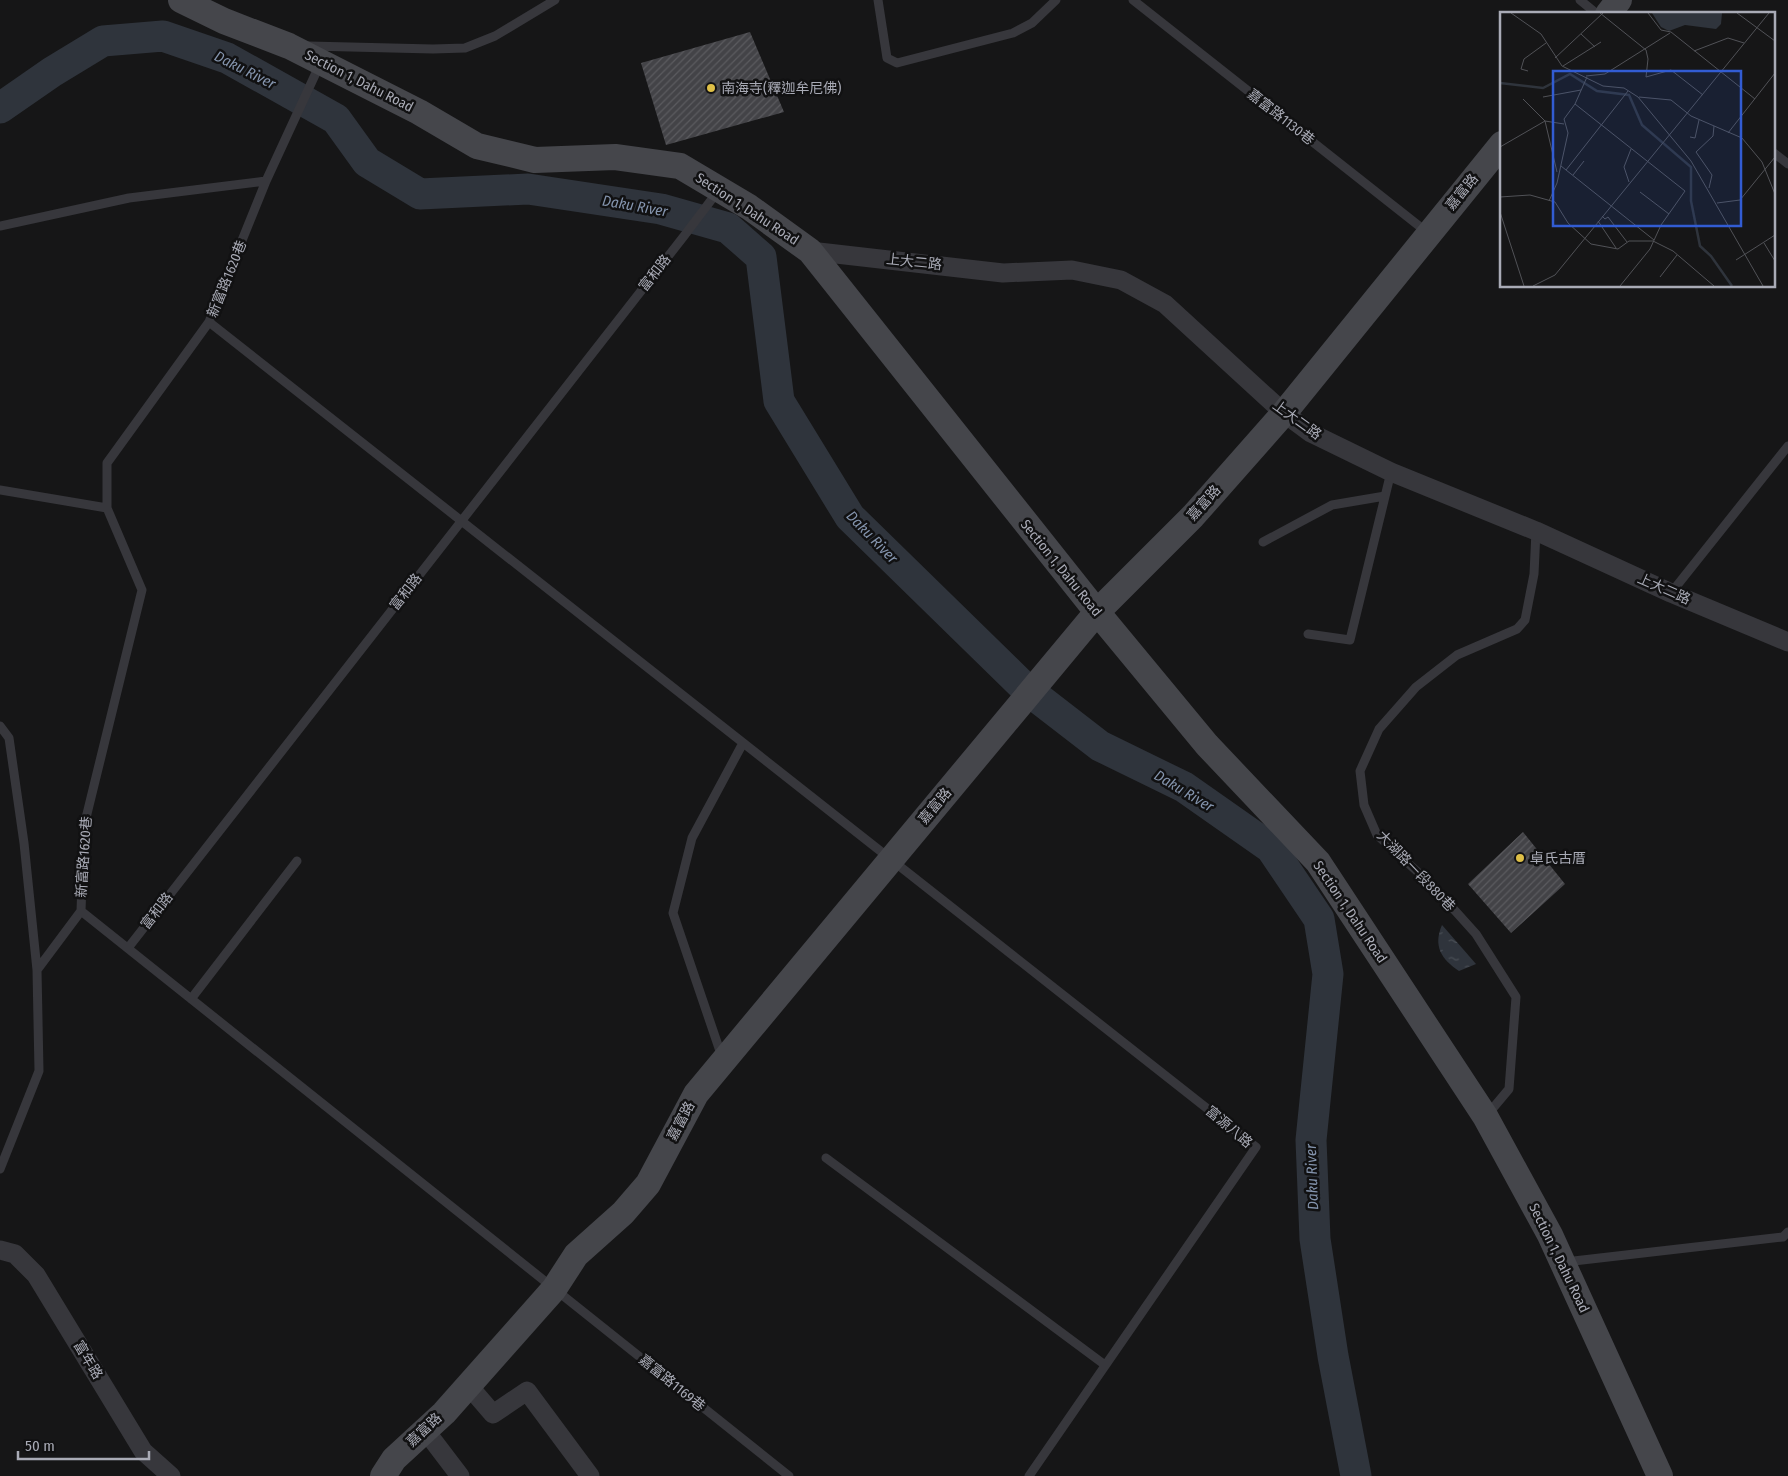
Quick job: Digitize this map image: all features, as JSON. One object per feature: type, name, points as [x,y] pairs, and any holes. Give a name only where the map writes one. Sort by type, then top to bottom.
[{"type":"street","name":"Section 1, Dahu Road","points":[[181,0],[224,21],[289,46],[419,112],[477,146],[535,160],[615,157],[680,166],[715,195],[749,207],[810,251],[1097,612],[1207,745],[1318,862],[1486,1116],[1550,1235],[1660,1476]]},
{"type":"street","points":[[1610,12],[1619,0]]},
{"type":"street","name":"嘉富路","points":[[383,1476],[394,1459],[444,1412],[554,1289],[576,1255],[623,1213],[648,1184],[696,1094],[1097,612],[1193,516],[1284,413],[1500,146]]},
{"type":"street","name":"上大二路","points":[[810,251],[1003,273],[1072,270],[1121,280],[1164,304],[1284,413],[1311,433],[1391,472],[1536,531],[1671,593],[1788,642]]},
{"type":"street","name":"富年路","points":[[0,1250],[15,1254],[36,1276],[143,1450],[171,1476]]},
{"type":"street","points":[[468,1385],[493,1414],[527,1391],[590,1476]]},
{"type":"street","points":[[425,1430],[460,1476]]},
{"type":"lane","points":[[289,46],[433,50],[466,48],[495,36],[555,0]]},
{"type":"lane","points":[[878,0],[887,58],[891,62],[897,63],[1013,33],[1032,23],[1056,0]]},
{"type":"lane","name":"嘉富路1130巷","points":[[1134,0],[1428,234]]},
{"type":"lane","points":[[1580,0],[1595,12]]},
{"type":"lane","name":"新富路1620巷","points":[[37,970],[81,911],[84,826],[142,590],[107,508],[107,463],[209,322],[266,181],[321,62]]},
{"type":"lane","points":[[1776,155],[1788,164]]},
{"type":"lane","points":[[0,226],[129,198],[266,181]]},
{"type":"lane","name":"富和路","points":[[128,948],[715,195]]},
{"type":"lane","points":[[209,322],[891,860]]},
{"type":"lane","points":[[1671,593],[1788,446]]},
{"type":"lane","points":[[1308,634],[1350,640],[1391,472]]},
{"type":"lane","points":[[0,490],[107,508]]},
{"type":"lane","points":[[1263,542],[1332,505],[1386,496]]},
{"type":"lane","name":"大湖路一段880巷","points":[[1486,1116],[1509,1089],[1516,997],[1476,934],[1431,884],[1377,835],[1364,805],[1360,771],[1379,729],[1416,687],[1457,655],[1517,629],[1525,620],[1534,574],[1536,531]]},
{"type":"lane","points":[[0,726],[9,738],[24,843],[37,970],[39,1071],[0,1169]]},
{"type":"lane","points":[[724,1061],[674,914],[692,838],[742,743]]},
{"type":"lane","name":"富源八路","points":[[891,860],[1256,1147],[1029,1476]]},
{"type":"lane","points":[[190,998],[297,862]]},
{"type":"lane","name":"嘉富路1169巷","points":[[81,911],[789,1476]]},
{"type":"lane","points":[[826,1158],[1105,1366]]},
{"type":"lane","points":[[1562,1262],[1783,1237],[1788,1232]]},
{"type":"water","points":[[1442,925],[1476,964],[1459,971],[1447,962],[1440,951],[1438,939]]},
{"type":"building","name":"南海寺(釋迦牟尼佛)","points":[[750,32],[784,112],[666,145],[641,63]]},
{"type":"building","name":"卓氏古厝","points":[[1523,832],[1565,884],[1511,933],[1468,884]]},
{"type":"waterway","name":"Daku River","points":[[0,108],[52,72],[103,41],[163,36],[227,58],[336,119],[367,162],[420,194],[528,189],[661,209],[728,228],[761,257],[779,401],[850,517],[1025,688],[1100,746],[1184,787],[1271,848],[1319,919],[1328,974],[1311,1140],[1315,1239],[1333,1356],[1356,1476]]},
{"type":"place","name":"南海寺(釋迦牟尼佛)","points":[[711,88]]},
{"type":"place","name":"卓氏古厝","points":[[1520,858]]}]
